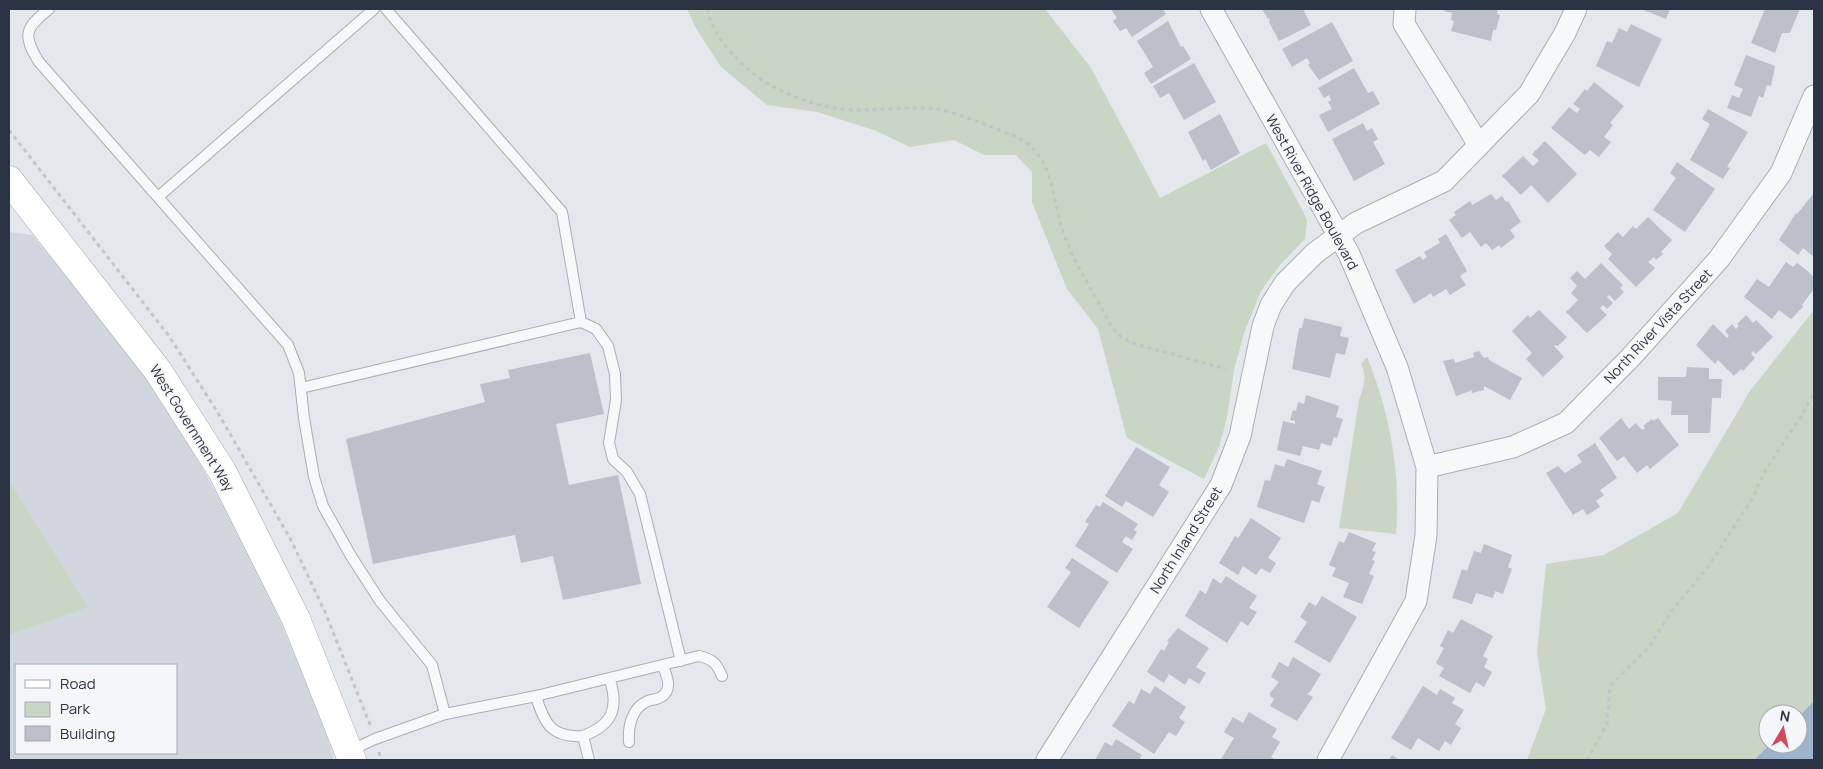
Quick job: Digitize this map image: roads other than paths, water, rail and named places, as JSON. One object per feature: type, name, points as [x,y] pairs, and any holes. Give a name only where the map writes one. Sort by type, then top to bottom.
[{"type":"main road","name":"West Government Way","points":[[9,180],[158,371],[222,471],[296,619],[350,756]]},
{"type":"street","name":"West River Ridge Boulevard","points":[[1211,9],[1339,236],[1397,367],[1427,467],[1426,534],[1416,602],[1328,760]]},
{"type":"street","points":[[1405,9],[1404,24],[1479,145]]},
{"type":"street","name":"North Inland Street","points":[[1048,760],[1221,485],[1240,436],[1256,349],[1271,305],[1285,283],[1303,264],[1356,223],[1444,181],[1529,94],[1565,33],[1576,9]]},
{"type":"street","name":"North River Vista Street","points":[[1427,467],[1513,447],[1566,423],[1630,358],[1719,260],[1781,173],[1814,96]]},
{"type":"lane","points":[[49,9],[35,20],[29,34],[28,45],[39,62],[288,345],[299,373],[314,477],[323,506],[351,556],[380,601],[432,665],[445,714]]},
{"type":"lane","points":[[158,197],[374,9]]},
{"type":"lane","points":[[386,9],[562,212],[581,322]]},
{"type":"lane","points":[[301,388],[581,322],[596,329],[608,346],[615,374],[616,400],[609,443],[613,459],[627,472],[640,494],[681,661]]},
{"type":"lane","points":[[350,756],[375,739],[445,714],[610,680],[699,656],[708,658],[717,664],[722,676]]},
{"type":"lane","points":[[628,742],[628,726],[638,709],[645,702],[661,698],[667,689],[669,680],[663,666]]},
{"type":"lane","points":[[536,696],[541,714],[548,726],[571,737],[584,736],[598,730],[606,723],[612,712],[615,700],[610,680]]},
{"type":"lane","points":[[584,736],[589,760]]},
{"type":"water","points":[[1814,701],[1814,760],[1754,760],[1760,754],[1808,754],[1808,707]]}]
